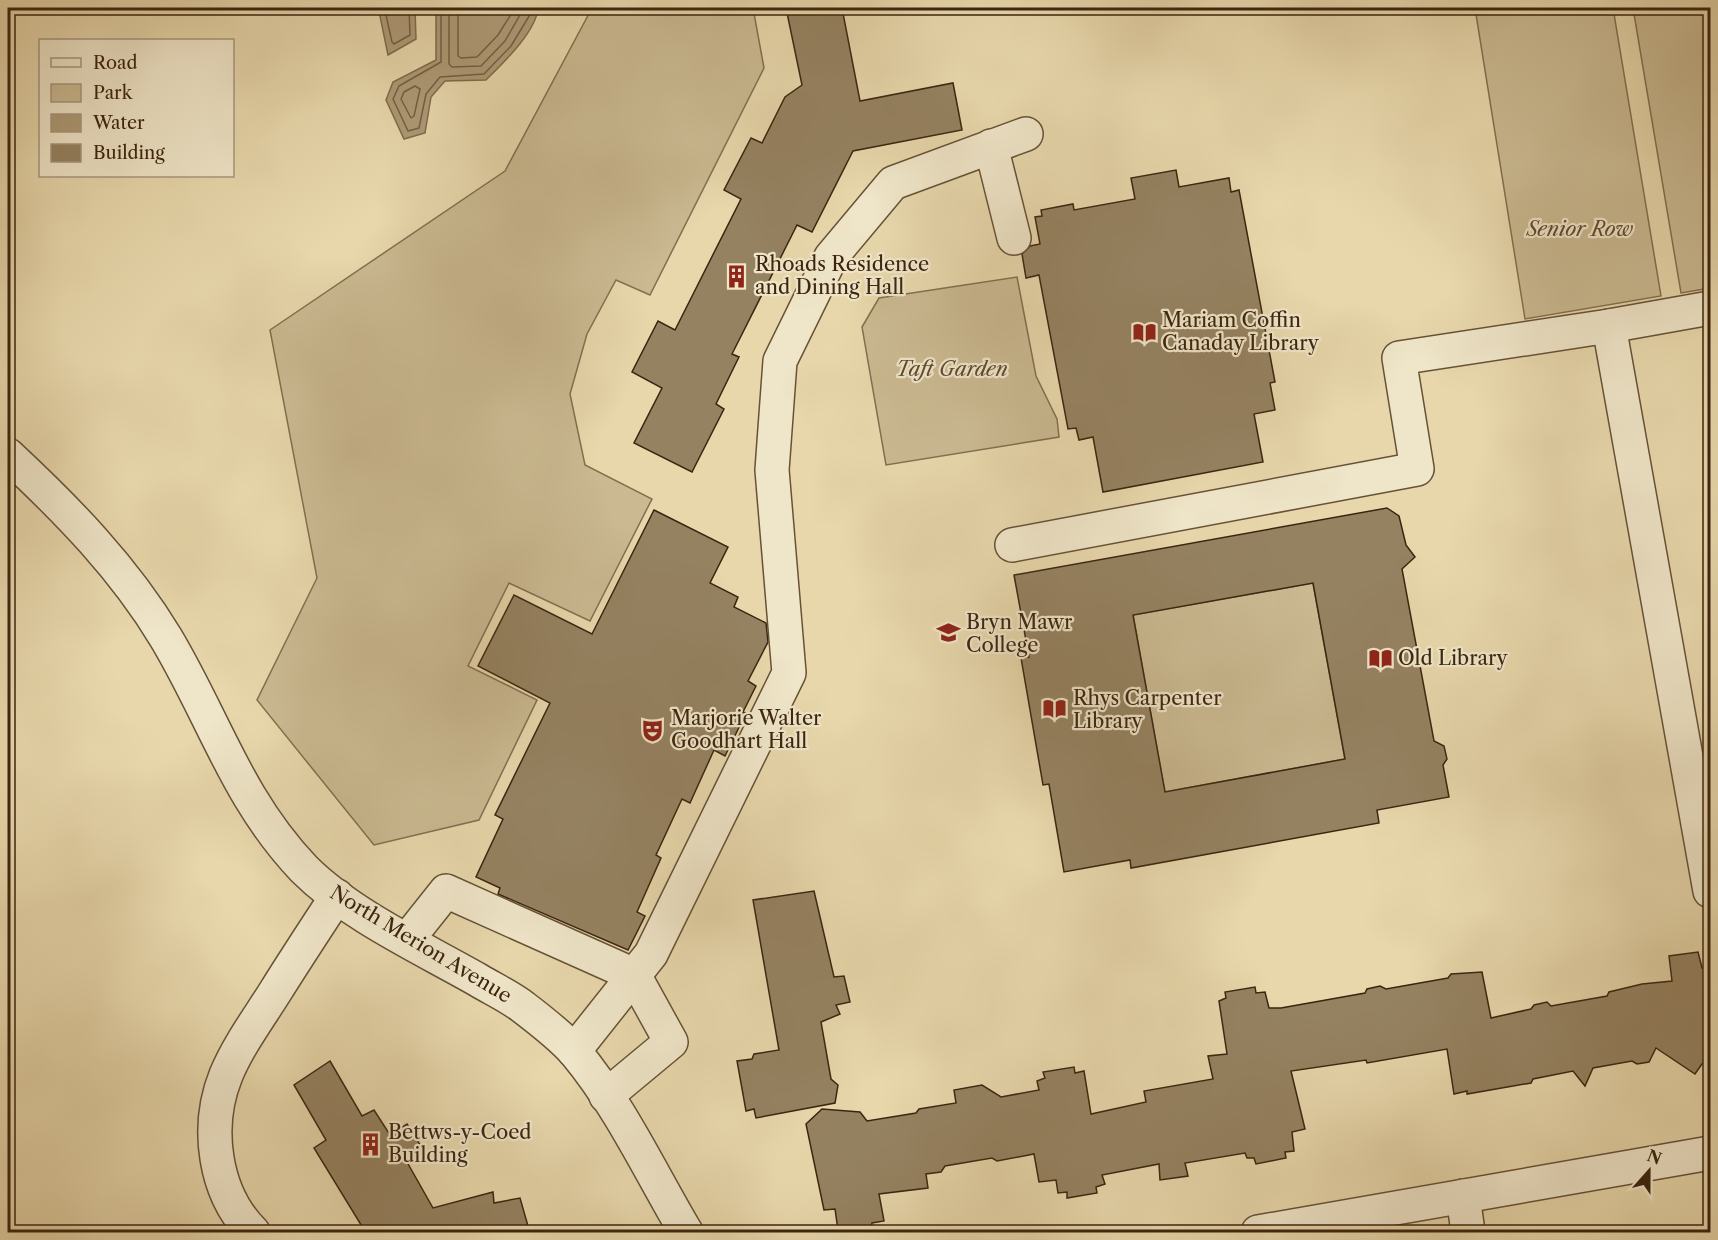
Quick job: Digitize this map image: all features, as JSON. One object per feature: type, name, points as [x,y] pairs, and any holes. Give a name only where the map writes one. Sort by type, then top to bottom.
[{"type":"street","points":[[574,1051],[651,954],[789,673],[772,470],[780,361],[831,257],[893,183],[1026,134]]},
{"type":"street","points":[[992,146],[1014,238]]},
{"type":"street","points":[[1012,545],[1417,469],[1399,358],[1610,326],[1710,308]]},
{"type":"street","points":[[1610,326],[1710,891]]},
{"type":"street","name":"North Merion Avenue","points":[[8,455],[56,500],[109,558],[139,596],[167,639],[251,802],[306,870],[337,896],[522,1006],[574,1051],[606,1096],[686,1233]]},
{"type":"street","points":[[407,939],[446,891],[634,975],[671,1042],[606,1096]]},
{"type":"street","points":[[253,1233],[237,1216],[222,1186],[216,1147],[217,1107],[226,1075],[241,1046],[337,896]]},
{"type":"street","points":[[1258,1233],[1710,1153]]},
{"type":"street","points":[[1463,1196],[1468,1233]]},
{"type":"green space","points":[[592,8],[753,8],[764,68],[650,295],[616,280],[587,334],[570,394],[585,465],[652,499],[590,621],[509,583],[468,666],[537,700],[479,820],[374,845],[257,700],[317,578],[270,330],[505,171]]},
{"type":"green space","name":"Senior Row","points":[[1475,8],[1613,8],[1661,296],[1525,319]]},
{"type":"green space","points":[[1633,8],[1710,8],[1710,288],[1681,293]]},
{"type":"green space","name":"Taft Garden","points":[[1017,277],[1036,376],[1057,419],[1059,437],[886,465],[862,327],[879,298]]},
{"type":"green space","points":[[1313,583],[1345,759],[1165,792],[1133,615]]},
{"type":"water","points":[[373,8],[415,8],[416,39],[388,55],[380,16]]},
{"type":"water","points":[[436,8],[538,8],[536,17],[525,37],[486,80],[445,81],[431,97],[425,133],[404,139],[386,100],[393,82],[436,60]]},
{"type":"building","name":"Rhoads Residence and Dining Hall","points":[[786,8],[842,8],[860,101],[953,83],[962,130],[853,151],[812,232],[797,225],[732,354],[739,357],[716,404],[724,409],[692,472],[634,443],[662,388],[632,372],[658,321],[675,330],[741,199],[724,190],[751,138],[762,143],[785,97],[802,85]]},
{"type":"building","points":[[1176,170],[1179,187],[1229,178],[1231,192],[1239,190],[1275,382],[1270,383],[1275,410],[1254,414],[1263,462],[1103,492],[1093,437],[1079,440],[1076,428],[1068,429],[1039,275],[1026,278],[1022,254],[1030,246],[1040,244],[1035,217],[1042,216],[1041,210],[1073,204],[1074,210],[1135,199],[1131,178]]},
{"type":"building","points":[[1387,508],[1399,516],[1406,545],[1415,557],[1402,569],[1434,741],[1444,746],[1447,759],[1443,765],[1449,797],[1377,810],[1379,823],[1131,868],[1130,860],[1064,872],[1049,784],[1043,785],[1021,658],[1029,657],[1014,575]],"holes":[[[1313,583],[1345,759],[1165,792],[1133,615]]]},
{"type":"building","name":"Marjorie Walter Goodhart Hall","points":[[654,510],[728,547],[710,583],[738,597],[734,607],[766,623],[768,642],[748,681],[756,686],[725,756],[714,750],[690,803],[682,799],[656,855],[661,858],[637,912],[645,916],[628,950],[498,894],[500,888],[476,877],[503,819],[495,815],[550,703],[478,666],[514,595],[592,634]]},
{"type":"building","points":[[814,891],[834,977],[844,976],[850,1002],[836,1005],[840,1014],[821,1022],[831,1079],[838,1085],[835,1103],[756,1118],[754,1109],[746,1111],[737,1061],[752,1059],[754,1054],[779,1050],[753,900]]},
{"type":"building","points":[[1698,952],[1702,968],[1710,966],[1710,1062],[1702,1064],[1695,1074],[1656,1048],[1649,1062],[1637,1064],[1632,1061],[1593,1068],[1585,1086],[1573,1071],[1533,1079],[1531,1083],[1467,1094],[1467,1091],[1454,1094],[1447,1049],[1367,1063],[1366,1060],[1291,1071],[1305,1129],[1292,1132],[1294,1151],[1285,1152],[1286,1158],[1256,1164],[1254,1158],[1247,1158],[1245,1153],[1185,1163],[1188,1176],[1160,1180],[1159,1164],[1102,1175],[1105,1184],[1096,1187],[1097,1193],[1067,1198],[1067,1192],[1058,1193],[1056,1180],[1039,1182],[1034,1154],[997,1161],[992,1158],[945,1166],[941,1172],[926,1174],[928,1188],[879,1194],[884,1221],[872,1223],[871,1228],[853,1232],[849,1228],[838,1230],[835,1209],[824,1210],[806,1124],[822,1109],[860,1112],[867,1121],[916,1113],[919,1109],[956,1103],[954,1090],[982,1085],[1001,1097],[1039,1090],[1037,1081],[1045,1078],[1043,1072],[1074,1067],[1075,1073],[1084,1071],[1091,1114],[1146,1102],[1144,1091],[1213,1079],[1208,1056],[1227,1054],[1219,1001],[1226,998],[1225,992],[1255,987],[1256,993],[1265,992],[1269,1008],[1281,1008],[1365,993],[1367,989],[1380,986],[1386,989],[1448,978],[1451,974],[1482,972],[1491,1018],[1531,1009],[1534,1005],[1547,1002],[1551,1006],[1607,996],[1609,992],[1642,984],[1672,981],[1669,956]]},
{"type":"building","name":"Bettws-y-Coed Building","points":[[330,1061],[362,1116],[374,1110],[390,1135],[407,1124],[424,1151],[407,1162],[433,1208],[493,1192],[494,1203],[520,1198],[530,1233],[366,1233],[314,1148],[326,1140],[294,1085]]},
{"type":"place","name":"Rhoads Residence and Dining Hall","points":[[737,276]]},
{"type":"place","name":"Mariam Coffin Canaday Library","points":[[1144,332]]},
{"type":"place","name":"Bryn Mawr College","points":[[948,633]]},
{"type":"place","name":"Old Library","points":[[1380,658]]},
{"type":"place","name":"Rhys Carpenter Library","points":[[1055,709]]},
{"type":"place","name":"Marjorie Walter Goodhart Hall","points":[[653,730]]},
{"type":"place","name":"Bettws-y-Coed Building","points":[[370,1144]]}]
